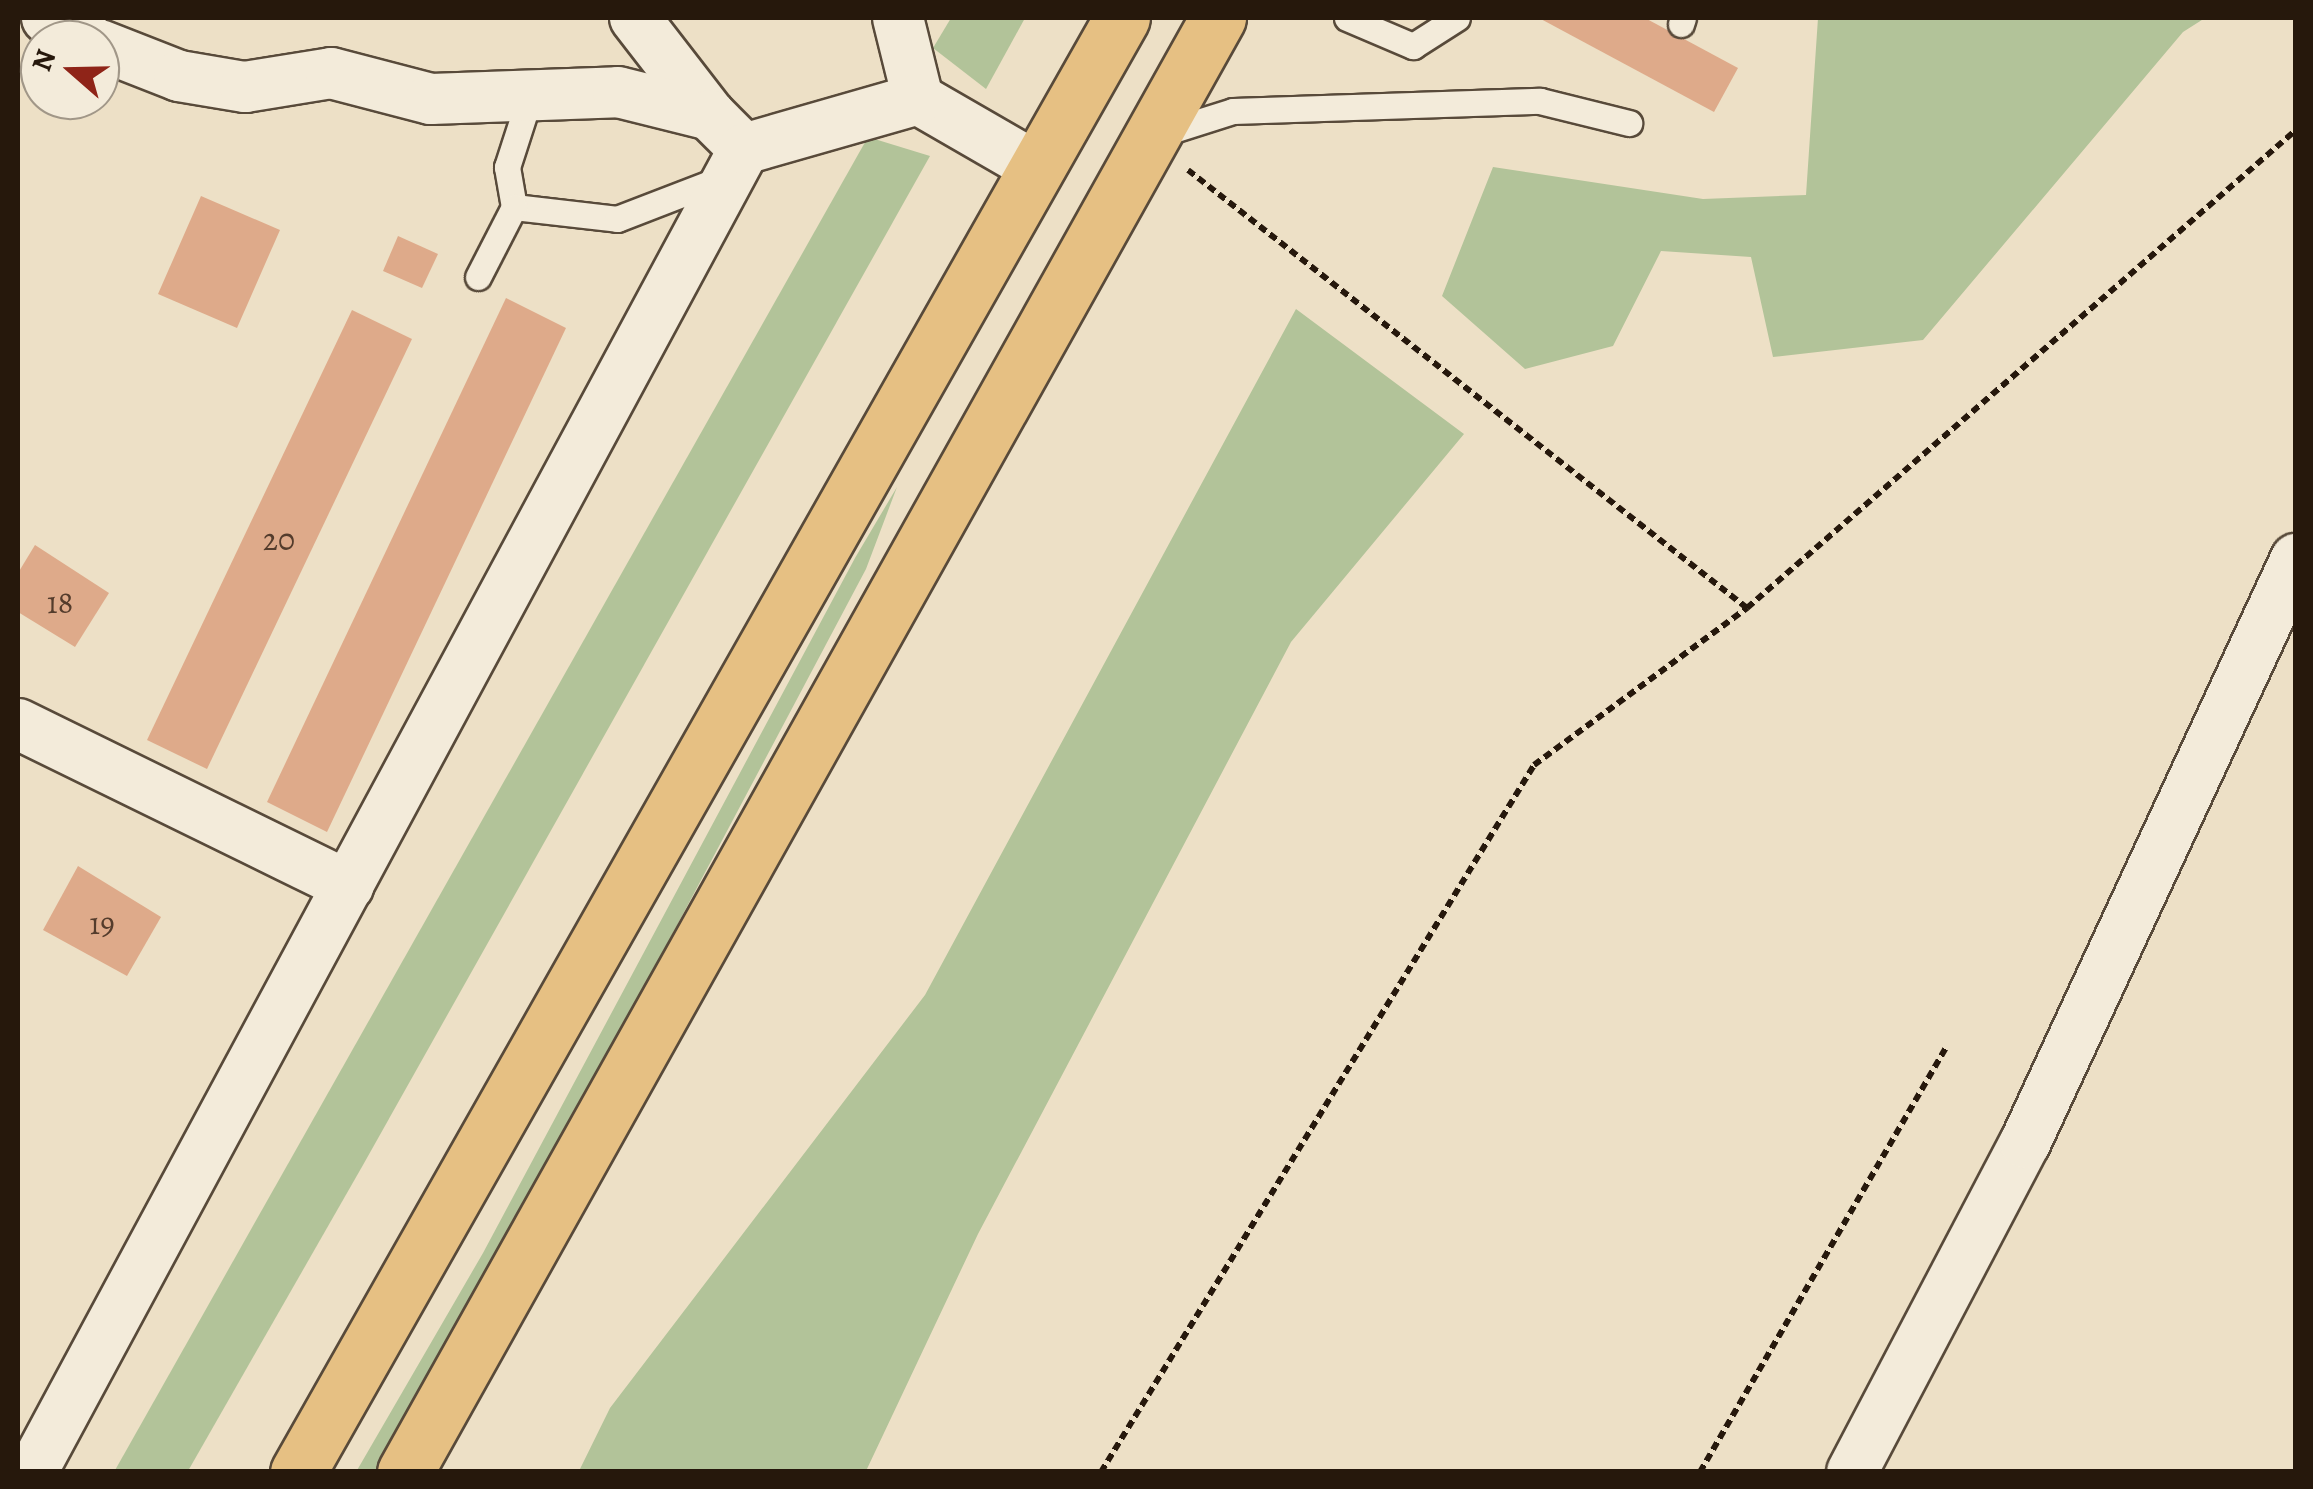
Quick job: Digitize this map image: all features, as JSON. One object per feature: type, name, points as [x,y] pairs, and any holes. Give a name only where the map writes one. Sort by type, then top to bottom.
[{"type":"highway","points":[[298,1472],[1122,18]]},
{"type":"highway","points":[[405,1472],[574,1177],[1218,18]]},
{"type":"street","points":[[636,18],[728,147]]},
{"type":"street","points":[[898,18],[918,99]]},
{"type":"street","points":[[120,54],[179,76],[245,87],[331,73],[431,99],[618,92],[728,147],[918,99],[1040,168]]},
{"type":"street","points":[[32,1472],[348,886],[728,147]]},
{"type":"street","points":[[1852,1472],[2024,1142],[2296,559]]},
{"type":"street","points":[[18,724],[348,886]]},
{"type":"lane","points":[[1347,18],[1413,46],[1457,18]]},
{"type":"lane","points":[[478,277],[514,208],[507,166],[530,96]]},
{"type":"lane","points":[[1148,138],[1233,111],[1540,101],[1629,124]]},
{"type":"lane","points":[[514,208],[616,219],[728,147]]},
{"type":"path","points":[[1101,1472],[1534,766],[1746,608],[2296,130]]},
{"type":"path","points":[[1148,138],[1746,608]]},
{"type":"path","points":[[1700,1472],[1947,1046]]},
{"type":"green space","points":[[951,18],[1025,18],[986,89],[933,48]]},
{"type":"green space","points":[[1818,18],[2205,18],[2183,32],[1923,340],[1773,357],[1751,257],[1661,251],[1613,346],[1525,369],[1442,296],[1493,167],[1703,199],[1806,195]]},
{"type":"green space","points":[[868,137],[930,156],[363,1165],[188,1471],[114,1472]]},
{"type":"green space","points":[[1296,309],[1464,434],[1291,642],[978,1234],[866,1471],[579,1471],[610,1408],[925,995]]},
{"type":"green space","points":[[897,487],[866,569],[500,1259],[378,1471],[356,1472],[483,1253],[855,558]]},
{"type":"building","points":[[1539,18],[1645,18],[1738,68],[1714,112]]},
{"type":"building","points":[[201,196],[280,230],[237,328],[158,294]]},
{"type":"building","points":[[398,236],[438,254],[422,288],[383,271]]},
{"type":"building","points":[[506,298],[566,328],[327,832],[267,802]]},
{"type":"building","points":[[352,310],[412,339],[207,769],[147,740]]},
{"type":"building","points":[[35,545],[109,593],[75,647],[18,612],[18,573]]},
{"type":"building","points":[[78,866],[161,917],[127,976],[43,930]]}]
